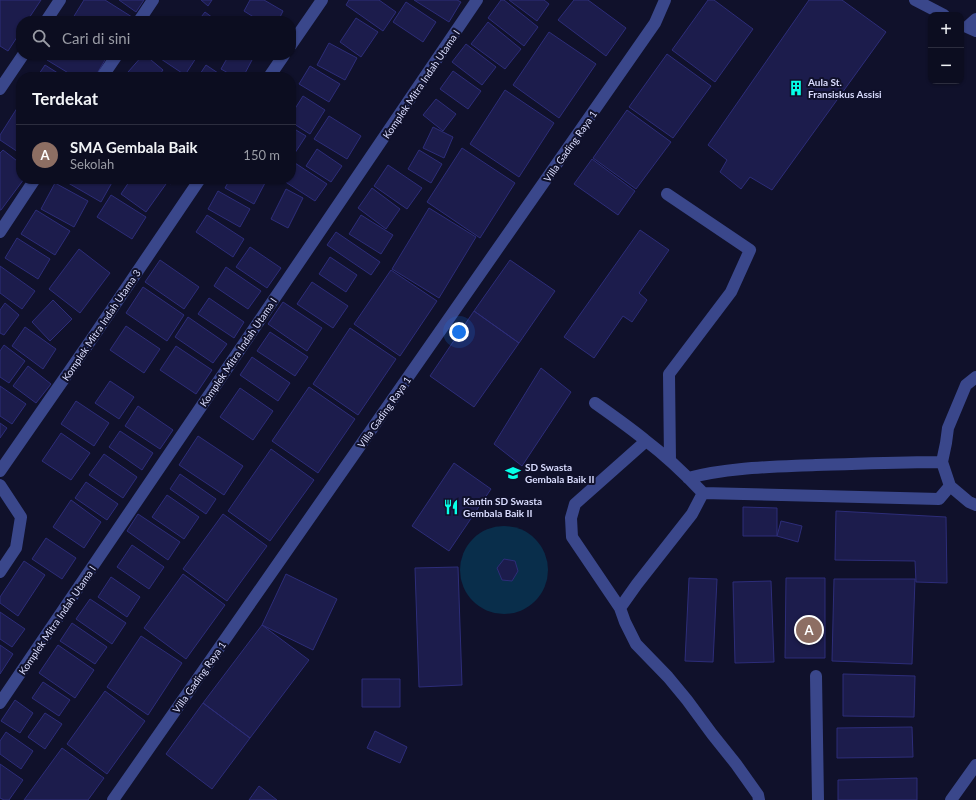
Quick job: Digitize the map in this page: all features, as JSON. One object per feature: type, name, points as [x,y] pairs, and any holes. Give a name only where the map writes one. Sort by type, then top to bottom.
[{"type":"street","points":[[49,16],[60,0]]},
{"type":"street","points":[[142,16],[153,0]]},
{"type":"street","points":[[296,38],[322,0]]},
{"type":"street","name":"Komplek Mitra Indah Utama I","points":[[0,703],[477,0]]},
{"type":"street","name":"Villa Gading Raya 1","points":[[113,800],[655,23],[665,0]]},
{"type":"street","points":[[915,0],[938,12]]},
{"type":"street","points":[[0,89],[20,60]]},
{"type":"street","points":[[105,72],[114,60]]},
{"type":"street","points":[[272,72],[281,60]]},
{"type":"street","points":[[0,232],[32,184]]},
{"type":"street","name":"Komplek Mitra Indah Utama 3","points":[[0,471],[197,184]]},
{"type":"street","points":[[667,194],[750,250],[731,292],[670,374],[670,461]]},
{"type":"street","points":[[976,377],[966,385],[952,418],[948,428],[942,462],[950,486],[969,502],[976,505]]},
{"type":"street","points":[[596,402],[670,461],[703,493],[939,499],[950,486]]},
{"type":"street","points":[[646,441],[575,504],[571,518],[572,537],[620,608],[636,644],[688,700],[736,764],[758,795],[759,800]]},
{"type":"street","points":[[688,478],[729,470],[800,466],[942,462]]},
{"type":"street","points":[[0,485],[22,518],[16,548],[0,572]]},
{"type":"street","points":[[620,608],[692,514],[703,493]]},
{"type":"street","points":[[816,676],[818,800]]},
{"type":"street","points":[[951,800],[976,765]]},
{"type":"water","points":[[504,526],[521,529],[529,533],[541,545],[545,553],[548,570],[545,587],[541,595],[529,607],[521,611],[504,614],[487,611],[479,607],[467,595],[463,587],[460,570],[463,553],[467,545],[479,533],[487,529]]},
{"type":"building","points":[[0,0],[41,0],[30,16],[16,16],[16,39],[8,51],[0,46]]},
{"type":"building","points":[[84,0],[105,0],[130,16],[74,16]]},
{"type":"building","points":[[119,0],[144,0],[136,12]]},
{"type":"building","points":[[201,0],[212,0],[208,6]]},
{"type":"building","points":[[250,0],[264,0],[283,11],[280,16],[252,16],[244,11]]},
{"type":"building","points":[[349,0],[379,0],[396,12],[383,31],[346,5]]},
{"type":"building","points":[[414,0],[457,0],[461,2],[449,22]]},
{"type":"building","points":[[501,0],[504,0],[538,27],[524,46],[488,18]]},
{"type":"building","points":[[509,0],[544,0],[549,4],[537,21]]},
{"type":"building","points":[[574,0],[588,0],[626,28],[606,56],[558,20]]},
{"type":"building","points":[[708,0],[714,0],[753,29],[715,82],[672,50]]},
{"type":"building","name":"Aula St. Fransiskus Assisi","points":[[809,0],[842,0],[886,32],[772,190],[750,177],[741,189],[720,172],[727,160],[708,145]]},
{"type":"building","points":[[406,2],[436,22],[423,42],[393,22]]},
{"type":"building","points":[[205,12],[210,16],[202,16]]},
{"type":"building","points":[[356,18],[378,32],[361,57],[340,42]]},
{"type":"building","points":[[488,22],[521,49],[505,69],[471,44]]},
{"type":"building","points":[[549,32],[596,64],[559,118],[513,85]]},
{"type":"building","points":[[329,43],[357,58],[345,80],[317,65]]},
{"type":"building","points":[[466,44],[496,67],[482,85],[452,62]]},
{"type":"building","points":[[667,54],[711,86],[673,138],[629,107]]},
{"type":"building","points":[[47,60],[105,60],[98,72],[67,72]]},
{"type":"building","points":[[139,60],[151,60],[163,70],[162,72],[128,72]]},
{"type":"building","points":[[162,60],[195,60],[187,72],[180,72]]},
{"type":"building","points":[[226,60],[252,60],[246,72],[226,72],[221,69]]},
{"type":"building","points":[[45,65],[56,72],[40,72]]},
{"type":"building","points":[[206,65],[216,72],[201,72]]},
{"type":"building","points":[[310,66],[340,84],[329,102],[299,84]]},
{"type":"building","points":[[453,71],[481,91],[468,109],[440,89]]},
{"type":"building","points":[[505,90],[554,123],[519,177],[470,144]]},
{"type":"building","points":[[303,96],[325,110],[310,134],[296,125],[296,107]]},
{"type":"building","points":[[436,99],[456,114],[443,131],[423,115]]},
{"type":"building","points":[[16,110],[16,151],[0,140],[0,135]]},
{"type":"building","points":[[627,110],[671,142],[636,189],[593,158]]},
{"type":"building","points":[[329,116],[361,136],[347,159],[314,139]]},
{"type":"building","points":[[433,127],[453,137],[444,158],[423,148]]},
{"type":"building","points":[[296,130],[306,136],[296,151]]},
{"type":"building","points":[[462,148],[515,183],[480,238],[427,202]]},
{"type":"building","points":[[317,149],[342,166],[331,182],[306,166]]},
{"type":"building","points":[[3,150],[16,160],[16,184],[20,184],[1,210],[0,210],[0,153]]},
{"type":"building","points":[[419,150],[442,164],[431,183],[408,169]]},
{"type":"building","points":[[592,159],[635,191],[618,215],[574,184]]},
{"type":"building","points":[[296,164],[327,184],[315,201],[289,184],[296,184]]},
{"type":"building","points":[[388,165],[422,188],[407,209],[374,186]]},
{"type":"building","points":[[54,184],[88,201],[74,227],[41,209]]},
{"type":"building","points":[[70,184],[111,184],[101,202]]},
{"type":"building","points":[[128,184],[166,184],[146,212],[121,194]]},
{"type":"building","points":[[227,184],[264,184],[254,204],[225,188]]},
{"type":"building","points":[[372,188],[400,209],[386,229],[358,208]]},
{"type":"building","points":[[286,189],[303,198],[288,228],[271,219]]},
{"type":"building","points":[[218,191],[250,209],[240,227],[208,209]]},
{"type":"building","points":[[111,195],[146,217],[132,239],[97,217]]},
{"type":"building","points":[[429,208],[476,237],[439,298],[392,269]]},
{"type":"building","points":[[36,210],[70,231],[55,255],[21,234]]},
{"type":"building","points":[[207,215],[244,239],[233,257],[196,232]]},
{"type":"building","points":[[361,215],[393,235],[381,254],[349,234]]},
{"type":"building","points":[[640,230],[669,250],[639,293],[647,300],[632,322],[623,316],[594,358],[564,337]]},
{"type":"building","points":[[336,232],[380,262],[371,275],[327,245]]},
{"type":"building","points":[[17,238],[50,259],[38,279],[5,258]]},
{"type":"building","points":[[250,247],[281,268],[267,288],[236,267]]},
{"type":"building","points":[[79,249],[110,273],[80,313],[49,289]]},
{"type":"building","points":[[330,257],[357,275],[346,292],[319,274]]},
{"type":"building","points":[[160,260],[199,287],[184,309],[145,282]]},
{"type":"building","points":[[510,260],[555,291],[519,343],[474,311]]},
{"type":"building","points":[[0,266],[35,291],[22,309],[0,293]]},
{"type":"building","points":[[226,267],[261,291],[248,309],[214,286]]},
{"type":"building","points":[[391,270],[437,301],[400,356],[354,324]]},
{"type":"building","points":[[312,282],[348,306],[333,328],[297,304]]},
{"type":"building","points":[[143,287],[184,315],[167,341],[126,313]]},
{"type":"building","points":[[209,298],[244,322],[234,338],[198,314]]},
{"type":"building","points":[[53,300],[72,319],[50,341],[32,322]]},
{"type":"building","points":[[283,302],[322,328],[307,351],[268,324]]},
{"type":"building","points":[[5,303],[19,315],[4,335],[0,333],[0,310]]},
{"type":"building","points":[[474,311],[519,343],[474,407],[430,376]]},
{"type":"building","points":[[188,317],[227,344],[213,363],[175,337]]},
{"type":"building","points":[[126,326],[160,349],[144,373],[110,350]]},
{"type":"building","points":[[25,327],[56,349],[43,369],[12,346]]},
{"type":"building","points":[[350,328],[396,359],[358,415],[313,384]]},
{"type":"building","points":[[270,332],[308,357],[295,376],[257,351]]},
{"type":"building","points":[[4,345],[25,361],[9,383],[0,377],[0,351]]},
{"type":"building","points":[[176,346],[212,370],[196,394],[160,370]]},
{"type":"building","points":[[252,357],[290,383],[278,401],[240,375]]},
{"type":"building","points":[[28,366],[51,384],[36,403],[13,386]]},
{"type":"building","points":[[541,368],[571,392],[522,466],[494,444]]},
{"type":"building","points":[[110,381],[134,397],[119,419],[95,403]]},
{"type":"building","points":[[0,386],[26,404],[12,424],[0,416]]},
{"type":"building","points":[[309,387],[355,419],[318,473],[272,441]]},
{"type":"building","points":[[240,388],[273,411],[253,440],[220,417]]},
{"type":"building","points":[[76,401],[109,423],[94,446],[61,424]]},
{"type":"building","points":[[138,406],[173,430],[160,449],[125,426]]},
{"type":"building","points":[[0,423],[7,428],[0,438]]},
{"type":"building","points":[[120,431],[153,453],[142,470],[109,447]]},
{"type":"building","points":[[61,433],[90,453],[71,480],[42,461]]},
{"type":"building","points":[[198,436],[243,466],[224,495],[179,465]]},
{"type":"building","points":[[271,449],[314,480],[270,541],[228,511]]},
{"type":"building","points":[[104,454],[137,477],[123,498],[89,475]]},
{"type":"building","name":"Kantin SD Swasta Gembala Baik II","points":[[454,463],[491,489],[449,551],[412,526]]},
{"type":"building","points":[[180,474],[216,499],[206,514],[170,489]]},
{"type":"building","points":[[86,482],[118,504],[107,520],[75,498]]},
{"type":"building","points":[[167,495],[199,517],[184,539],[152,517]]},
{"type":"building","points":[[71,500],[101,522],[84,548],[53,527]]},
{"type":"building","points":[[743,507],[777,508],[777,536],[743,536]]},
{"type":"building","points":[[836,511],[946,517],[947,583],[916,582],[915,561],[835,560]]},
{"type":"building","points":[[138,514],[180,542],[168,560],[127,531]]},
{"type":"building","points":[[223,514],[267,546],[227,601],[183,569]]},
{"type":"building","points":[[781,521],[802,526],[798,542],[777,536]]},
{"type":"building","points":[[46,538],[76,558],[62,579],[32,559]]},
{"type":"building","points":[[132,545],[164,567],[149,589],[117,567]]},
{"type":"building","points":[[504,559],[515,561],[518,571],[512,581],[502,580],[497,568]]},
{"type":"building","points":[[24,561],[45,575],[18,616],[0,603],[0,597]]},
{"type":"building","points":[[458,567],[462,685],[419,687],[415,568]]},
{"type":"building","points":[[183,574],[225,605],[186,659],[144,628]]},
{"type":"building","points":[[286,574],[337,599],[313,650],[262,625]]},
{"type":"building","points":[[111,577],[140,597],[127,617],[98,597]]},
{"type":"building","points":[[689,578],[717,579],[713,662],[685,661]]},
{"type":"building","points":[[786,578],[825,578],[825,658],[785,658]]},
{"type":"building","points":[[834,579],[915,579],[912,664],[832,661]]},
{"type":"building","points":[[771,581],[774,662],[735,663],[733,582]]},
{"type":"building","points":[[90,599],[126,623],[112,644],[76,619]]},
{"type":"building","points":[[0,612],[25,629],[12,647],[0,639]]},
{"type":"building","points":[[72,623],[107,647],[95,664],[60,641]]},
{"type":"building","points":[[262,625],[309,660],[250,738],[203,703]]},
{"type":"building","points":[[141,636],[182,663],[148,715],[107,687]]},
{"type":"building","points":[[0,645],[13,654],[0,674]]},
{"type":"building","points":[[58,645],[94,670],[75,698],[39,673]]},
{"type":"building","points":[[843,674],[915,676],[914,717],[843,716]]},
{"type":"building","points":[[362,679],[400,679],[400,707],[362,707]]},
{"type":"building","points":[[43,682],[70,700],[59,716],[32,698]]},
{"type":"building","points":[[105,691],[145,721],[107,774],[67,744]]},
{"type":"building","points":[[15,700],[33,713],[20,733],[1,721]]},
{"type":"building","points":[[203,703],[250,738],[212,789],[166,754]]},
{"type":"building","points":[[45,713],[62,724],[45,749],[28,737]]},
{"type":"building","points":[[912,727],[913,757],[837,758],[837,728]]},
{"type":"building","points":[[375,731],[407,747],[400,763],[367,748]]},
{"type":"building","points":[[6,732],[33,751],[21,769],[0,754],[0,741]]},
{"type":"building","points":[[62,748],[104,778],[88,800],[24,800]]},
{"type":"building","points":[[0,764],[23,780],[9,800],[0,798]]},
{"type":"building","points":[[917,778],[917,800],[838,800],[838,780]]},
{"type":"building","points":[[259,786],[277,800],[249,800]]},
{"type":"place","name":"Aula St. Fransiskus Assisi","points":[[796,88]]},
{"type":"place","name":"SD Swasta Gembala Baik II","points":[[513,473]]},
{"type":"place","name":"Kantin SD Swasta Gembala Baik II","points":[[451,507]]},
{"type":"place","name":"SMA Gembala Baik","points":[[809,630]]}]
